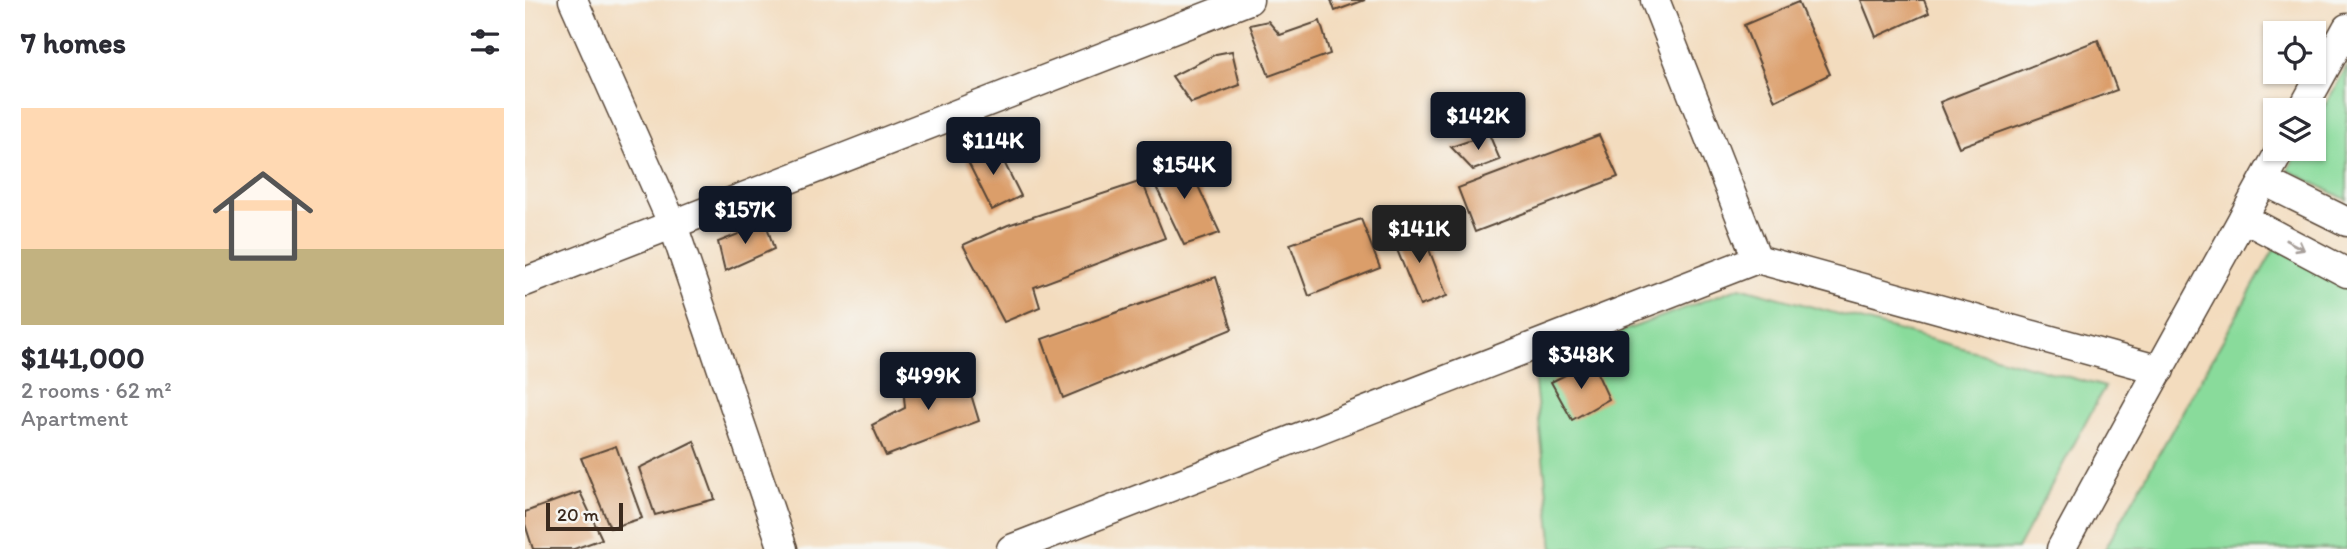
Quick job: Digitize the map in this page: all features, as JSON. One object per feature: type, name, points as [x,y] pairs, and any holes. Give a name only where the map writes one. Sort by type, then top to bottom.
[{"type":"street","points":[[573,0],[673,225],[783,549]]},
{"type":"street","points":[[525,282],[1249,0]]},
{"type":"street","points":[[1655,0],[1757,259]]},
{"type":"street","points":[[2309,98],[2347,28]]},
{"type":"street","points":[[2061,549],[2136,408],[2160,370],[2275,161]]},
{"type":"street","points":[[2264,181],[2347,222]]},
{"type":"street","points":[[2243,218],[2347,273]]},
{"type":"street","points":[[1011,549],[1757,259],[2160,370]]},
{"type":"green space","points":[[2347,66],[2347,200],[2288,170],[2293,161],[2326,161],[2326,104]]},
{"type":"green space","points":[[2276,246],[2347,288],[2347,549],[2105,549]]},
{"type":"green space","points":[[1740,287],[2105,387],[2017,549],[1553,549],[1533,365]]},
{"type":"building","points":[[1331,0],[1365,0],[1335,11]]},
{"type":"building","points":[[1861,0],[1924,0],[1929,13],[1876,37]]},
{"type":"building","points":[[1798,2],[1830,74],[1775,101],[1744,25]]},
{"type":"building","points":[[1268,21],[1280,35],[1320,21],[1330,54],[1269,76],[1250,25]]},
{"type":"building","points":[[2098,40],[2117,90],[1959,147],[1940,102]]},
{"type":"building","points":[[1232,51],[1240,85],[1191,103],[1172,76],[1216,54]]},
{"type":"building","points":[[1489,134],[1500,160],[1473,170],[1451,147]]},
{"type":"building","points":[[1599,135],[1618,177],[1475,232],[1458,188]]},
{"type":"building","points":[[995,144],[1021,196],[992,210],[966,158]]},
{"type":"building","points":[[1185,158],[1220,233],[1184,245],[1148,170]]},
{"type":"building","points":[[1142,181],[1165,238],[1034,287],[1040,307],[1004,322],[963,245],[1008,225]]},
{"type":"building","points":[[1361,219],[1380,268],[1309,296],[1290,244]]},
{"type":"building","points":[[766,223],[774,249],[725,271],[718,242]]},
{"type":"building","points":[[1420,226],[1447,296],[1420,306],[1391,235]]},
{"type":"building","points":[[1216,277],[1232,329],[1063,398],[1042,339]]},
{"type":"building","points":[[1592,362],[1609,399],[1572,420],[1551,382]]},
{"type":"building","points":[[963,368],[979,421],[886,456],[872,425],[905,408],[903,385]]},
{"type":"building","points":[[694,441],[715,499],[655,515],[639,468]]},
{"type":"building","points":[[616,446],[642,518],[610,528],[581,458]]},
{"type":"building","points":[[580,492],[602,539],[574,549],[533,549],[525,524],[525,512]]}]
